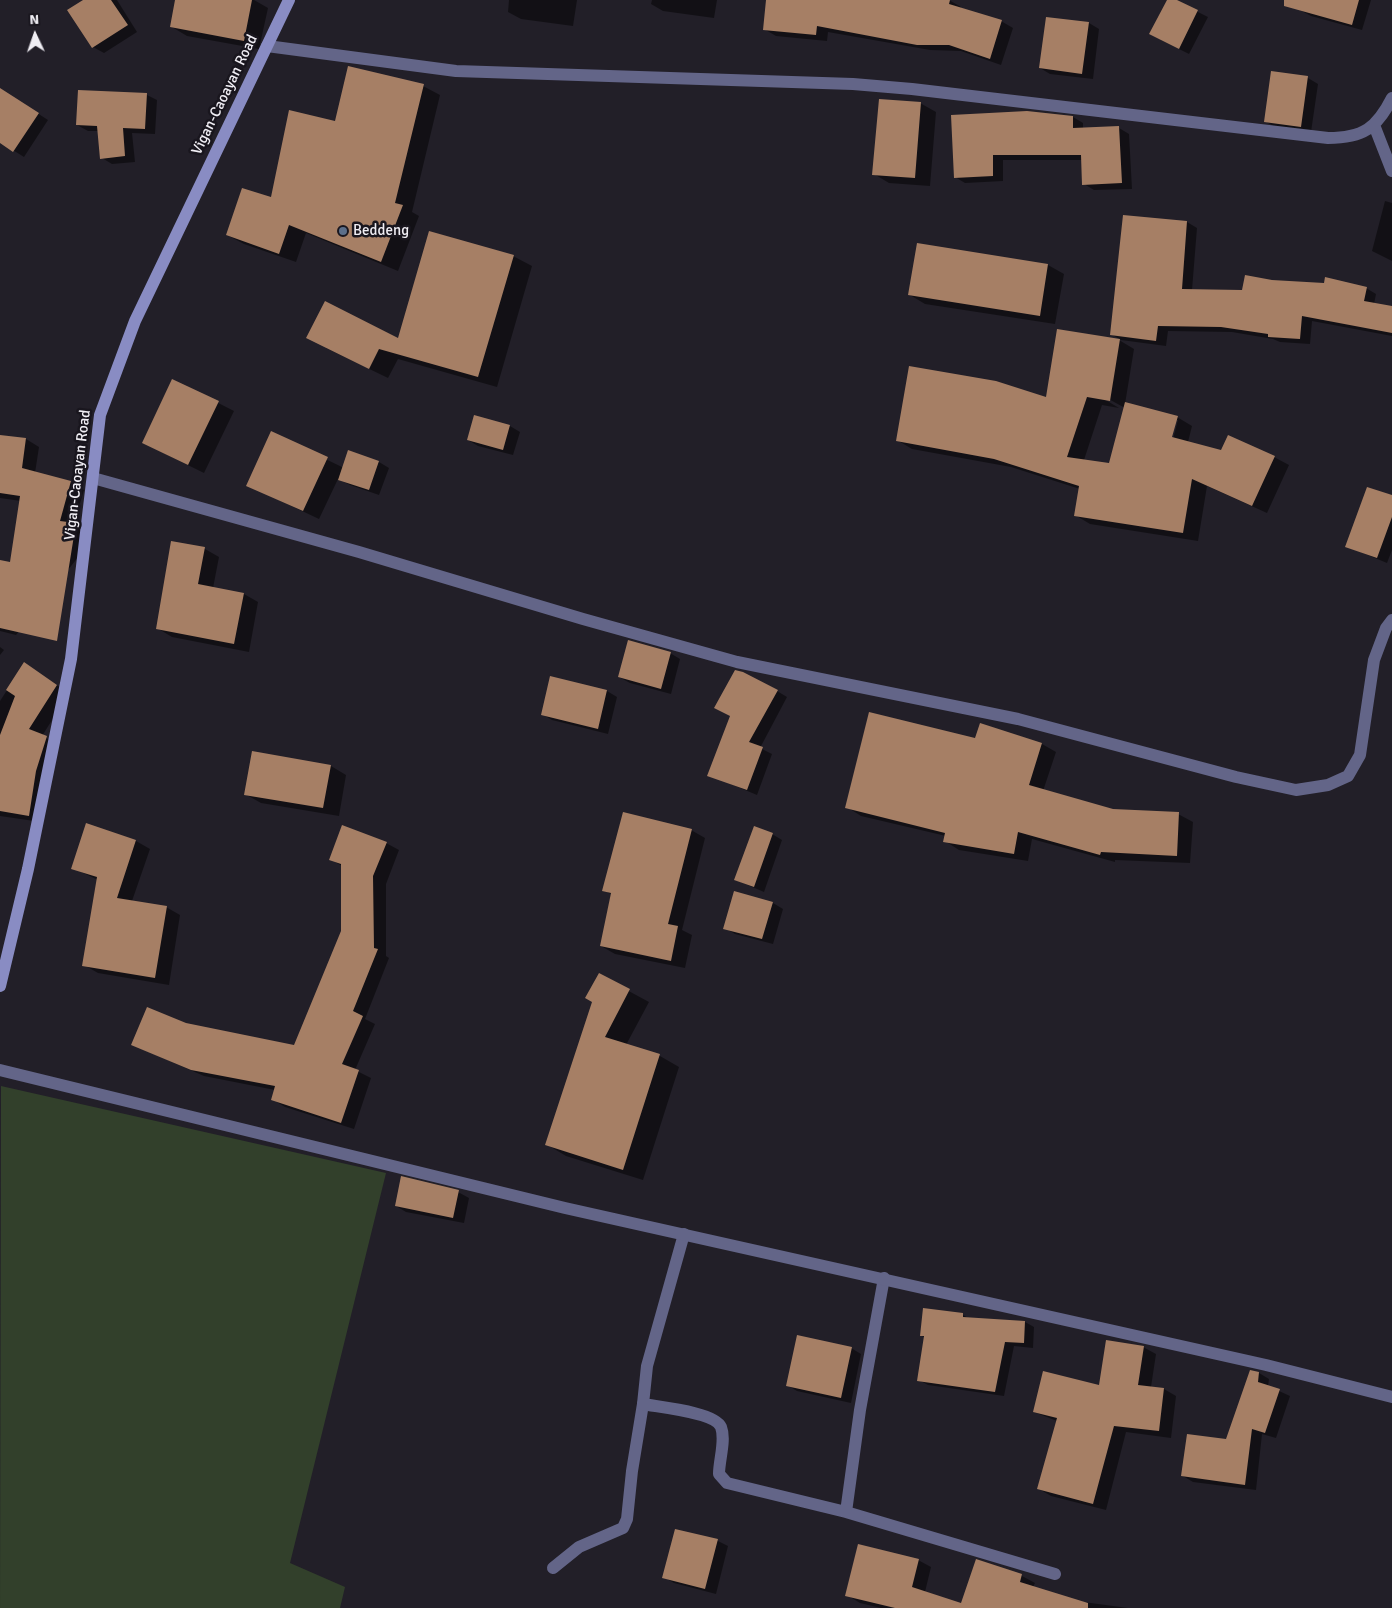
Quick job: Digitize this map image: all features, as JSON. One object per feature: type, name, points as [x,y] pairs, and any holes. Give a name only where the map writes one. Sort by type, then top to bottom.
[{"type":"main road","name":"Vigan-Caoayan Road","points":[[0,986],[28,869],[71,660],[100,415],[128,338],[289,0]]},
{"type":"street","points":[[268,46],[456,72],[844,84],[912,88],[1328,138],[1345,138],[1364,133],[1385,112],[1392,98]]},
{"type":"street","points":[[1374,125],[1392,171]]},
{"type":"street","points":[[93,478],[359,552],[583,619],[737,662],[1018,719],[1236,777],[1296,790],[1328,785],[1348,776],[1360,755],[1374,660],[1386,628],[1392,620]]},
{"type":"street","points":[[0,1070],[565,1208],[1266,1365],[1392,1397]]},
{"type":"street","points":[[553,1568],[579,1547],[623,1528],[627,1519],[647,1366],[684,1234]]},
{"type":"street","points":[[846,1512],[860,1410],[884,1278]]},
{"type":"street","points":[[643,1404],[714,1419],[721,1426],[722,1438],[718,1474],[727,1483],[846,1512],[1055,1574]]},
{"type":"green space","points":[[1,1086],[386,1173],[290,1563],[345,1587],[340,1608],[0,1608]]},
{"type":"building","points":[[83,0],[111,0],[128,25],[92,48],[67,10]]},
{"type":"building","points":[[175,0],[252,0],[244,41],[170,27]]},
{"type":"building","points":[[766,0],[950,0],[949,4],[1002,20],[990,59],[949,45],[917,45],[817,26],[816,35],[763,30]]},
{"type":"building","points":[[1167,0],[1177,0],[1198,10],[1179,49],[1149,34]]},
{"type":"building","points":[[1284,0],[1359,0],[1352,25],[1284,6]]},
{"type":"building","points":[[1046,17],[1089,22],[1082,74],[1039,68]]},
{"type":"building","points":[[348,66],[424,84],[395,203],[403,205],[381,262],[289,225],[279,254],[226,235],[242,188],[271,197],[289,110],[335,121]]},
{"type":"building","points":[[1271,71],[1308,76],[1301,127],[1264,122]]},
{"type":"building","points":[[0,88],[39,113],[13,152],[0,143]]},
{"type":"building","points":[[78,90],[147,93],[145,129],[123,128],[125,156],[100,159],[97,126],[76,125]]},
{"type":"building","points":[[879,99],[921,102],[915,178],[872,175]]},
{"type":"building","points":[[1027,111],[1073,116],[1073,128],[1119,126],[1122,183],[1082,185],[1081,155],[993,155],[993,176],[954,178],[951,115]]},
{"type":"building","points":[[1123,215],[1187,221],[1182,289],[1242,290],[1245,275],[1272,280],[1324,283],[1325,277],[1367,287],[1364,301],[1392,306],[1392,333],[1302,316],[1300,339],[1268,337],[1268,334],[1221,327],[1158,326],[1156,341],[1110,335]]},
{"type":"building","points":[[429,231],[514,255],[478,377],[379,349],[369,369],[306,338],[325,301],[398,338]]},
{"type":"building","points":[[917,243],[1048,264],[1040,316],[908,295]]},
{"type":"building","points":[[1057,329],[1120,339],[1110,401],[1087,397],[1067,457],[1109,463],[1125,402],[1178,416],[1172,437],[1221,450],[1228,435],[1275,456],[1252,506],[1192,479],[1183,533],[1074,516],[1079,486],[994,459],[896,441],[909,366],[996,381],[1046,397]]},
{"type":"building","points":[[172,379],[219,401],[188,465],[142,443]]},
{"type":"building","points":[[474,415],[510,425],[503,450],[467,440]]},
{"type":"building","points":[[271,431],[328,457],[303,511],[246,486]]},
{"type":"building","points":[[0,435],[26,438],[22,468],[71,481],[60,521],[76,523],[57,641],[0,628],[0,560],[10,562],[20,496],[0,493]]},
{"type":"building","points":[[348,450],[379,461],[369,490],[338,480]]},
{"type":"building","points":[[1367,487],[1392,495],[1392,517],[1377,558],[1345,547]]},
{"type":"building","points":[[171,541],[205,547],[198,584],[244,593],[234,644],[156,629]]},
{"type":"building","points":[[628,640],[671,652],[661,689],[618,677]]},
{"type":"building","points":[[24,662],[57,685],[29,729],[47,736],[36,771],[29,816],[0,811],[0,735],[15,696],[6,690]]},
{"type":"building","points":[[735,670],[743,672],[778,690],[749,742],[763,747],[747,790],[707,776],[730,716],[714,708]]},
{"type":"building","points":[[550,676],[607,690],[598,729],[541,715]]},
{"type":"building","points":[[869,712],[975,738],[980,723],[1042,743],[1029,785],[1113,809],[1179,812],[1177,856],[1101,852],[1100,855],[1018,832],[1014,854],[943,842],[945,833],[845,808]]},
{"type":"building","points":[[252,751],[331,765],[323,808],[244,795]]},
{"type":"building","points":[[623,812],[692,829],[668,924],[678,926],[671,961],[600,946],[611,893],[602,891]]},
{"type":"building","points":[[86,823],[136,840],[117,898],[167,906],[155,978],[82,966],[97,877],[71,869]]},
{"type":"building","points":[[342,825],[387,842],[373,876],[374,948],[378,949],[353,1011],[363,1016],[342,1064],[359,1070],[341,1123],[271,1100],[275,1086],[191,1070],[131,1045],[147,1007],[186,1023],[294,1045],[341,931],[341,864],[329,860]]},
{"type":"building","points":[[754,826],[773,833],[754,887],[734,880]]},
{"type":"building","points":[[734,891],[773,902],[762,939],[723,929]]},
{"type":"building","points":[[599,973],[630,989],[605,1037],[660,1054],[623,1170],[545,1145],[592,1002],[585,998]]},
{"type":"building","points":[[401,1176],[459,1190],[453,1218],[395,1206]]},
{"type":"building","points":[[923,1308],[963,1313],[963,1317],[1025,1321],[1024,1343],[1005,1342],[995,1392],[917,1381],[924,1336],[920,1336]]},
{"type":"building","points":[[797,1335],[852,1347],[841,1398],[786,1386]]},
{"type":"building","points":[[1106,1340],[1144,1346],[1138,1385],[1164,1388],[1159,1431],[1114,1426],[1093,1504],[1037,1489],[1057,1418],[1033,1412],[1043,1371],[1099,1385]]},
{"type":"building","points":[[1250,1370],[1259,1372],[1258,1382],[1280,1389],[1265,1433],[1252,1429],[1245,1485],[1181,1476],[1187,1434],[1226,1439]]},
{"type":"building","points":[[675,1529],[718,1539],[705,1589],[662,1578]]},
{"type":"building","points":[[858,1544],[919,1559],[912,1587],[961,1603],[976,1559],[1022,1574],[1020,1582],[1088,1603],[1088,1608],[895,1608],[845,1596]]},
{"type":"place","name":"Beddeng","points":[[343,231]]}]
